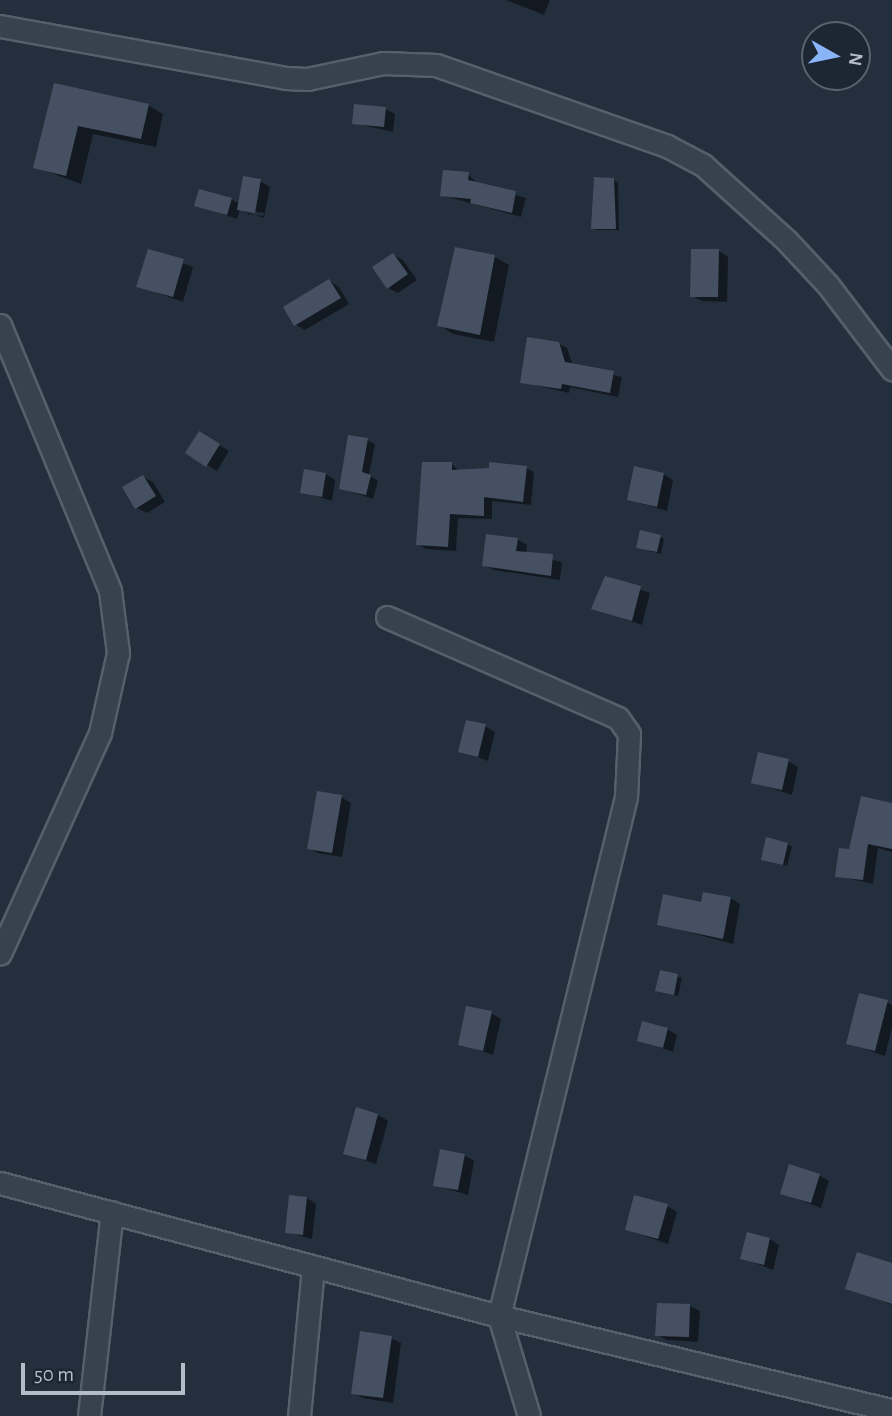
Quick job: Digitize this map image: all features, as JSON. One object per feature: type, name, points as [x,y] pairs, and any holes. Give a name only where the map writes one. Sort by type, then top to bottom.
[{"type":"street","points":[[0,26],[286,78],[307,79],[383,63],[436,65],[667,146],[703,165],[787,242],[828,285],[892,369]]},
{"type":"street","points":[[0,325],[110,591],[118,653],[100,733],[0,953]]},
{"type":"street","points":[[387,617],[618,718],[629,734],[626,797],[499,1316],[529,1416]]},
{"type":"street","points":[[0,1183],[499,1316],[892,1410]]},
{"type":"street","points":[[89,1416],[112,1212]]},
{"type":"street","points":[[299,1416],[313,1268]]},
{"type":"building","points":[[54,83],[149,104],[141,139],[78,126],[66,176],[33,168]]},
{"type":"building","points":[[354,104],[386,107],[384,127],[352,124]]},
{"type":"building","points":[[443,170],[469,172],[468,180],[516,191],[512,213],[470,203],[471,199],[440,196]]},
{"type":"building","points":[[243,176],[261,179],[255,213],[237,210]]},
{"type":"building","points":[[594,177],[614,178],[616,229],[591,229]]},
{"type":"building","points":[[199,189],[232,198],[227,215],[194,206]]},
{"type":"building","points":[[455,247],[495,255],[480,335],[437,326]]},
{"type":"building","points":[[148,249],[184,259],[173,297],[136,287]]},
{"type":"building","points":[[691,249],[719,249],[718,297],[690,297]]},
{"type":"building","points":[[393,253],[408,274],[387,289],[372,267]]},
{"type":"building","points":[[329,279],[341,298],[294,326],[283,307]]},
{"type":"building","points":[[527,337],[559,342],[565,362],[614,371],[610,393],[562,384],[561,389],[520,383]]},
{"type":"building","points":[[199,431],[220,444],[206,467],[185,453]]},
{"type":"building","points":[[348,435],[368,438],[362,472],[371,475],[366,495],[339,489]]},
{"type":"building","points":[[422,462],[452,462],[452,470],[489,468],[489,462],[527,466],[523,502],[484,497],[484,516],[450,514],[448,547],[416,545]]},
{"type":"building","points":[[634,466],[664,473],[657,507],[627,500]]},
{"type":"building","points":[[304,469],[326,473],[322,497],[300,493]]},
{"type":"building","points":[[143,475],[156,496],[135,509],[122,487]]},
{"type":"building","points":[[640,530],[661,535],[657,552],[636,548]]},
{"type":"building","points":[[486,534],[518,538],[516,551],[553,554],[551,576],[482,566]]},
{"type":"building","points":[[605,576],[641,586],[632,621],[591,609]]},
{"type":"building","points":[[466,720],[486,724],[478,757],[458,752]]},
{"type":"building","points":[[758,752],[789,759],[782,790],[751,783]]},
{"type":"building","points":[[317,791],[342,795],[332,853],[307,849]]},
{"type":"building","points":[[861,796],[892,803],[892,849],[868,844],[863,880],[835,877],[839,848],[849,849]]},
{"type":"building","points":[[766,837],[788,843],[783,865],[761,860]]},
{"type":"building","points":[[703,892],[731,897],[723,939],[657,925],[663,894],[701,902]]},
{"type":"building","points":[[660,970],[678,974],[674,995],[655,991]]},
{"type":"building","points":[[859,993],[888,1000],[875,1051],[846,1044]]},
{"type":"building","points":[[466,1006],[492,1011],[483,1051],[458,1045]]},
{"type":"building","points":[[642,1021],[668,1028],[663,1048],[637,1041]]},
{"type":"building","points":[[356,1107],[378,1114],[366,1160],[343,1154]]},
{"type":"building","points":[[440,1149],[465,1154],[458,1190],[433,1186]]},
{"type":"building","points":[[789,1164],[820,1174],[811,1203],[780,1194]]},
{"type":"building","points":[[289,1195],[307,1197],[303,1235],[285,1233]]},
{"type":"building","points":[[634,1195],[668,1204],[658,1239],[625,1230]]},
{"type":"building","points":[[747,1232],[770,1238],[764,1265],[740,1259]]},
{"type":"building","points":[[857,1252],[892,1263],[892,1304],[845,1289]]},
{"type":"building","points":[[657,1303],[690,1304],[689,1337],[655,1336]]},
{"type":"building","points":[[360,1331],[392,1336],[383,1398],[351,1394]]}]
